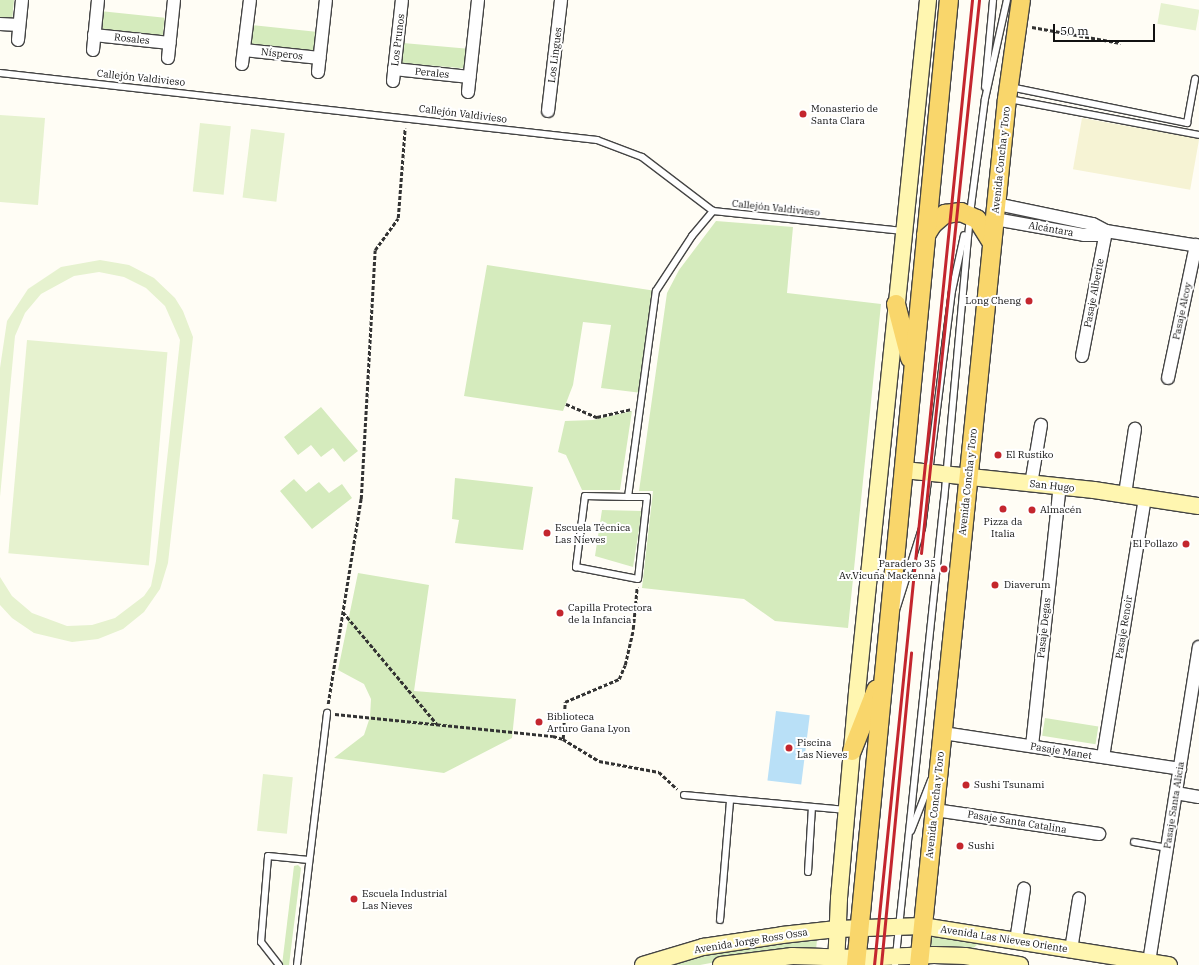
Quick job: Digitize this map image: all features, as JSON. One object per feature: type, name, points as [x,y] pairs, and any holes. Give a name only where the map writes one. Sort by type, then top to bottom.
[{"type":"main road","points":[[856,962],[949,0]]},
{"type":"main road","name":"Avenida Concha y Toro","points":[[919,961],[992,243],[1008,93],[1021,0]]},
{"type":"main road","points":[[926,235],[933,224],[945,214],[952,212],[970,214],[983,226],[992,243]]},
{"type":"main road","points":[[896,304],[913,370]]},
{"type":"main road","points":[[852,751],[884,671]]},
{"type":"street","points":[[18,40],[22,0]]},
{"type":"street","points":[[92,50],[98,0]]},
{"type":"street","points":[[168,58],[174,0]]},
{"type":"street","points":[[242,64],[250,0]]},
{"type":"street","points":[[318,72],[326,0]]},
{"type":"street","name":"Los Prunos","points":[[394,75],[402,0]]},
{"type":"street","points":[[468,92],[478,0]]},
{"type":"street","name":"Los Lingues","points":[[548,111],[561,0]]},
{"type":"street","points":[[836,961],[846,810],[903,231],[928,0]]},
{"type":"street","points":[[0,24],[19,25]]},
{"type":"street","name":"Rosales","points":[[94,35],[170,43]]},
{"type":"street","name":"Nísperos","points":[[244,50],[320,58]]},
{"type":"street","name":"Perales","points":[[394,75],[470,77]]},
{"type":"street","name":"Alcántara","points":[[996,212],[1084,235],[1098,235],[1106,231],[1198,246]]},
{"type":"street","name":"Pasaje Alberite","points":[[1082,356],[1106,231]]},
{"type":"street","name":"Pasaje Alcoy","points":[[1168,378],[1198,246]]},
{"type":"street","points":[[1031,484],[1041,425]]},
{"type":"street","points":[[1125,494],[1135,429]]},
{"type":"street","name":"San Hugo","points":[[904,470],[1060,486],[1125,494],[1199,506]]},
{"type":"street","name":"Pasaje Degas","points":[[1032,746],[1060,486]]},
{"type":"street","name":"Pasaje Renoir","points":[[1103,757],[1145,497]]},
{"type":"street","name":"Pasaje Santa Alicia","points":[[1149,962],[1199,647]]},
{"type":"street","name":"Pasaje Manet","points":[[943,733],[1180,769]]},
{"type":"street","points":[[1176,793],[1199,797]]},
{"type":"street","name":"Pasaje Santa Catalina","points":[[935,810],[1099,834]]},
{"type":"street","points":[[1024,889],[1022,942],[1026,965]]},
{"type":"street","points":[[1071,950],[1079,899]]},
{"type":"street","name":"Avenida Las Nieves Oriente","points":[[837,929],[922,926],[1169,965]]},
{"type":"street","name":"Avenida Jorge Ross Ossa","points":[[643,965],[717,944],[837,929]]},
{"type":"street","points":[[856,962],[919,961],[949,955],[1020,965]]},
{"type":"street","name":"Avenida Jorge Ross Ossa","points":[[721,965],[785,957],[856,962]]},
{"type":"lane","points":[[985,99],[987,49],[993,0]]},
{"type":"lane","points":[[889,628],[917,547],[938,474],[985,99],[1007,0]]},
{"type":"lane","name":"Callejón Valdivieso","points":[[0,73],[597,140],[619,146],[642,157],[713,211],[903,231]]},
{"type":"lane","points":[[1008,93],[1187,123],[1195,79]]},
{"type":"lane","points":[[1008,93],[1199,135]]},
{"type":"lane","points":[[628,496],[656,291],[692,236],[713,211]]},
{"type":"lane","points":[[895,961],[907,840],[952,291],[970,214]]},
{"type":"lane","points":[[585,496],[628,496],[647,497],[638,578],[576,567],[585,496]]},
{"type":"lane","points":[[297,965],[327,713]]},
{"type":"lane","points":[[907,840],[940,755]]},
{"type":"lane","points":[[684,795],[846,810]]},
{"type":"lane","points":[[720,920],[730,800]]},
{"type":"lane","points":[[808,872],[812,807]]},
{"type":"lane","points":[[1134,842],[1167,848]]},
{"type":"lane","points":[[279,965],[261,942],[268,856],[309,860]]},
{"type":"path","points":[[1018,24],[1121,43]]},
{"type":"path","points":[[406,118],[398,218],[375,250],[361,499],[327,713],[553,736],[563,739],[598,761],[659,772],[684,795]]},
{"type":"path","points":[[566,404],[597,417],[641,407]]},
{"type":"path","points":[[563,739],[565,702],[619,679],[625,665],[633,629],[638,578]]},
{"type":"path","points":[[343,611],[436,724]]},
{"type":"shaded area","points":[[1082,118],[1199,139],[1190,190],[1073,169]]},
{"type":"green space","points":[[0,0],[14,0],[12,21],[0,19]]},
{"type":"green space","points":[[1161,3],[1199,10],[1196,30],[1157,24]]},
{"type":"green space","points":[[100,11],[165,18],[162,39],[98,32]]},
{"type":"green space","points":[[251,25],[316,32],[313,53],[249,46]]},
{"type":"green space","points":[[403,43],[468,49],[466,69],[401,63]]},
{"type":"green space","points":[[0,115],[45,118],[38,205],[0,202]]},
{"type":"green space","points":[[200,123],[231,126],[224,195],[193,192]]},
{"type":"green space","points":[[251,129],[285,133],[276,202],[243,197]]},
{"type":"green space","points":[[716,221],[793,227],[787,293],[881,304],[848,628],[775,621],[744,599],[642,588],[653,491],[639,491],[667,293],[679,270]]},
{"type":"green space","points":[[100,260],[129,265],[154,278],[175,298],[183,311],[193,337],[168,563],[160,589],[144,612],[123,629],[98,639],[72,642],[34,633],[12,618],[0,605],[0,577],[12,596],[32,613],[67,626],[92,625],[115,618],[144,596],[151,586],[156,561],[180,340],[165,306],[146,288],[124,277],[99,272],[74,276],[41,294],[25,313],[15,336],[0,497],[0,368],[7,321],[28,289],[61,267]]},
{"type":"green space","points":[[487,265],[656,291],[642,393],[601,388],[611,325],[583,322],[573,385],[563,411],[464,396]]},
{"type":"green space","points":[[27,340],[167,352],[149,565],[8,553]]},
{"type":"green space","points":[[321,407],[358,451],[344,462],[333,448],[321,457],[311,445],[298,455],[284,437]]},
{"type":"green space","points":[[632,411],[620,490],[582,490],[566,455],[558,452],[565,421],[593,420]]},
{"type":"green space","points":[[455,478],[533,487],[523,550],[455,543],[459,520],[452,519]]},
{"type":"green space","points":[[294,479],[306,492],[319,482],[329,493],[342,484],[352,498],[312,529],[280,491]]},
{"type":"green space","points":[[602,510],[642,511],[633,567],[595,556]]},
{"type":"green space","points":[[358,573],[429,585],[414,691],[516,699],[512,738],[444,773],[334,758],[364,735],[370,717],[371,699],[364,684],[338,670]]},
{"type":"green space","points":[[1045,718],[1098,726],[1096,744],[1042,736]]},
{"type":"green space","points":[[263,774],[293,777],[287,834],[257,831]]},
{"type":"green space","points":[[298,865],[301,868],[289,965],[282,965],[294,866]]},
{"type":"green space","points":[[927,934],[1014,947],[1015,949],[977,945],[970,951],[926,948]]},
{"type":"green space","points":[[817,940],[816,950],[748,956],[700,965],[665,965],[729,950]]},
{"type":"water","name":"Piscina Las Nieves","points":[[776,711],[810,715],[801,785],[767,780]]},
{"type":"railway","points":[[874,965],[972,0]]},
{"type":"railway","points":[[921,553],[979,0]]},
{"type":"railway","points":[[881,965],[911,652]]},
{"type":"place","name":"Monasterio de Santa Clara","points":[[803,114]]},
{"type":"place","name":"Long Cheng","points":[[1029,301]]},
{"type":"place","name":"El Rustiko","points":[[998,455]]},
{"type":"place","name":"Pizza da Italia","points":[[1003,509]]},
{"type":"place","name":"Almacén","points":[[1032,510]]},
{"type":"place","name":"Escuela Técnica Las Nieves","points":[[547,533]]},
{"type":"place","name":"El Pollazo","points":[[1186,544]]},
{"type":"place","name":"Paradero 35 Av.Vicuña Mackenna","points":[[944,569]]},
{"type":"place","name":"Diaverum","points":[[995,585]]},
{"type":"place","name":"Capilla Protectora de la Infancia","points":[[560,613]]},
{"type":"place","name":"Biblioteca Arturo Gana Lyon","points":[[539,722]]},
{"type":"place","name":"Piscina Las Nieves","points":[[789,748]]},
{"type":"place","name":"Sushi Tsunami","points":[[966,785]]},
{"type":"place","name":"Sushi","points":[[960,846]]},
{"type":"place","name":"Escuela Industrial Las Nieves","points":[[354,899]]}]
